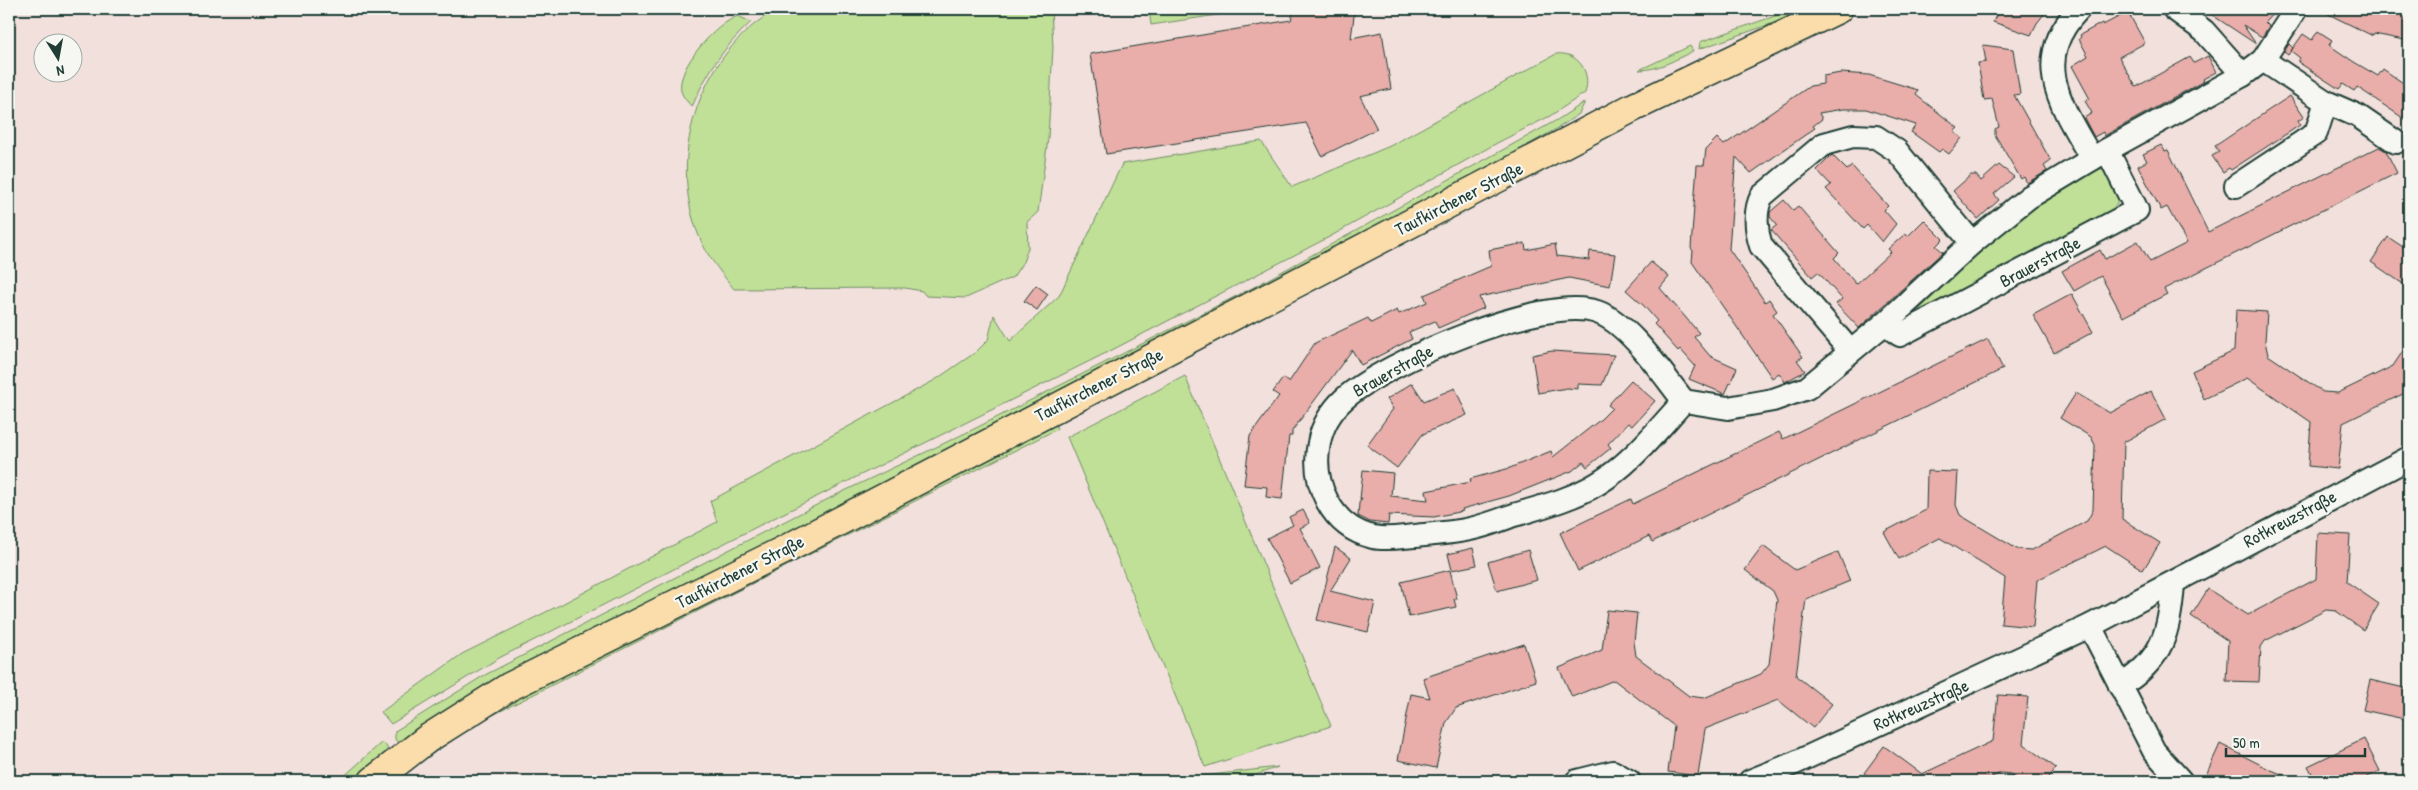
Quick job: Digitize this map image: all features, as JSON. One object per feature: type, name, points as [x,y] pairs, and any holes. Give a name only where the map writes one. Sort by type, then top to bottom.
[{"type":"main road","name":"Taufkirchener Straße","points":[[373,781],[427,739],[509,687],[788,548],[1632,108],[1838,9]]},
{"type":"street","points":[[2079,9],[2059,34],[2054,51],[2053,68],[2061,100],[2099,154]]},
{"type":"street","points":[[2174,9],[2204,31],[2243,75]]},
{"type":"street","points":[[1684,401],[1728,408],[1773,400],[1807,388],[1884,324],[1972,243],[2029,197],[2099,154],[2243,75],[2263,60],[2296,9]]},
{"type":"street","points":[[2263,60],[2326,102],[2358,116],[2396,142]]},
{"type":"street","points":[[2236,186],[2316,133],[2326,102]]},
{"type":"street","points":[[1850,351],[1761,246],[1757,234],[1757,223],[1759,203],[1762,196],[1824,144],[1853,136],[1876,137],[1897,151],[1972,243]]},
{"type":"street","name":"Brauerstraße","points":[[1884,324],[1900,335],[2136,210],[2099,154]]},
{"type":"street","name":"Brauerstraße","points":[[1584,308],[1605,316],[1629,335],[1684,401],[1632,456],[1597,484],[1550,504],[1469,529],[1400,538],[1373,537],[1353,529],[1339,520],[1329,507],[1322,491],[1317,464],[1319,442],[1328,417],[1343,400],[1361,386],[1436,346],[1481,330],[1547,311],[1584,308]]},
{"type":"street","name":"Rotkreuzstraße","points":[[1750,781],[1795,763],[2090,626],[2409,458]]},
{"type":"street","points":[[2120,686],[2139,674],[2156,656],[2171,617],[2173,583]]},
{"type":"street","points":[[2090,626],[2154,751],[2181,781]]},
{"type":"street","points":[[1577,781],[1613,772],[1630,781]]},
{"type":"green space","points":[[777,9],[1051,9],[1053,47],[1048,139],[1038,212],[1027,222],[1028,248],[1023,262],[1013,277],[966,298],[926,296],[922,291],[905,288],[734,289],[706,251],[691,213],[687,180],[688,146],[695,113],[708,81],[726,53],[749,28]]},
{"type":"green space","points":[[1149,9],[1250,9],[1250,10],[1151,25]]},
{"type":"green space","points":[[1795,9],[1814,9],[1699,49],[1700,42]]},
{"type":"green space","points":[[738,16],[751,22],[732,41],[717,61],[703,83],[692,107],[681,91],[681,81],[685,70],[709,36],[729,20]]},
{"type":"green space","points":[[1690,46],[1693,51],[1673,61],[1646,70],[1639,70]]},
{"type":"green space","points":[[1556,54],[1571,56],[1577,60],[1585,71],[1587,85],[1585,93],[1550,116],[1497,143],[1333,235],[1110,351],[780,515],[499,658],[391,724],[381,712],[462,654],[562,604],[717,522],[710,501],[935,380],[976,352],[988,340],[994,315],[1010,341],[1059,296],[1122,164],[1261,141],[1292,187],[1390,146]]},
{"type":"green space","points":[[1585,102],[1579,114],[1558,128],[1403,215],[400,746],[395,739],[395,731],[483,676],[836,495],[976,428],[1252,288],[1557,120]]},
{"type":"green space","points":[[2094,168],[2108,174],[2120,197],[2110,215],[1912,317],[1978,252],[2027,213]]},
{"type":"green space","points":[[1185,376],[1331,726],[1205,767],[1067,437]]},
{"type":"green space","points":[[1054,421],[1057,429],[483,720],[395,781],[390,781],[505,703]]},
{"type":"green space","points":[[382,742],[387,747],[387,756],[357,781],[339,781]]},
{"type":"green space","points":[[1278,767],[1240,781],[1196,781],[1202,776]]},
{"type":"building","points":[[1294,9],[1355,9],[1351,38],[1382,32],[1391,89],[1360,96],[1377,129],[1322,156],[1306,123],[1106,154],[1090,54],[1291,20]]},
{"type":"building","points":[[1999,9],[2048,9],[2037,23],[2031,35],[1993,22]]},
{"type":"building","points":[[2203,9],[2277,9],[2265,22],[2269,26],[2262,37],[2243,25],[2256,44]]},
{"type":"building","points":[[2318,9],[2389,9],[2409,13],[2409,41],[2374,34],[2373,36]]},
{"type":"building","points":[[2128,12],[2145,43],[2119,57],[2136,87],[2190,57],[2194,63],[2208,56],[2216,72],[2203,79],[2204,81],[2104,136],[2103,132],[2094,137],[2084,118],[2092,113],[2085,101],[2090,99],[2072,66],[2088,56],[2079,39],[2080,35]]},
{"type":"building","points":[[2318,31],[2332,40],[2329,45],[2354,62],[2378,76],[2383,69],[2409,87],[2409,122],[2357,87],[2354,91],[2343,84],[2339,89],[2298,62],[2300,58],[2291,51],[2303,34],[2312,40]]},
{"type":"building","points":[[2289,44],[2293,48],[2288,55],[2284,52]]},
{"type":"building","points":[[1983,45],[2013,49],[2020,94],[2014,95],[2051,161],[2044,166],[2047,171],[2027,183],[2024,177],[2021,179],[1995,135],[1995,129],[1999,127],[1992,99],[1984,100],[1978,63],[1986,62]]},
{"type":"building","points":[[1841,73],[1869,75],[1918,90],[1916,95],[1958,128],[1954,132],[1962,138],[1949,154],[1942,149],[1939,152],[1911,132],[1916,125],[1866,109],[1843,109],[1819,113],[1822,119],[1813,126],[1815,128],[1751,173],[1736,157],[1729,249],[1765,302],[1769,299],[1777,311],[1773,314],[1803,357],[1797,360],[1805,371],[1785,382],[1779,373],[1772,378],[1692,262],[1693,251],[1691,248],[1697,165],[1704,165],[1706,149],[1717,138],[1724,145],[1810,86],[1823,84],[1823,76]]},
{"type":"building","points":[[2290,96],[2304,117],[2298,121],[2300,125],[2231,170],[2229,168],[2223,172],[2212,156],[2219,152],[2215,146]]},
{"type":"building","points":[[2161,145],[2165,151],[2168,150],[2208,232],[2379,147],[2386,151],[2397,173],[2164,289],[2167,294],[2123,317],[2101,276],[2074,291],[2062,271],[2100,250],[2105,259],[2138,241],[2150,262],[2187,243],[2167,207],[2161,210],[2138,166],[2147,161],[2143,154]]},
{"type":"building","points":[[1832,155],[1847,170],[1852,166],[1888,206],[1884,210],[1896,224],[1882,242],[1867,225],[1863,229],[1826,189],[1831,185],[1817,170]]},
{"type":"building","points":[[1999,165],[2014,177],[1994,194],[1999,200],[1978,219],[1953,191],[1971,175],[1976,175],[1981,181]]},
{"type":"building","points":[[1784,200],[1793,210],[1798,206],[1839,253],[1834,258],[1856,284],[1891,252],[1888,249],[1905,234],[1908,236],[1924,220],[1943,239],[1936,246],[1943,252],[1859,328],[1836,304],[1842,299],[1818,272],[1812,277],[1771,230],[1777,225],[1770,217],[1770,212]]},
{"type":"building","points":[[2388,237],[2409,251],[2409,288],[2371,262]]},
{"type":"building","points":[[1525,243],[1526,250],[1555,244],[1557,256],[1589,260],[1590,251],[1615,254],[1610,286],[1569,278],[1479,297],[1484,308],[1438,328],[1435,321],[1409,332],[1412,339],[1361,365],[1352,350],[1292,431],[1292,436],[1289,436],[1282,499],[1266,497],[1267,487],[1244,485],[1250,436],[1279,396],[1273,392],[1283,378],[1289,382],[1315,343],[1368,318],[1371,323],[1397,310],[1399,314],[1427,302],[1424,295],[1491,266],[1489,250]]},
{"type":"building","points":[[1651,262],[1669,277],[1660,288],[1699,333],[1694,337],[1710,356],[1737,368],[1725,394],[1689,379],[1695,366],[1680,349],[1678,351],[1654,324],[1657,321],[1644,306],[1626,290]]},
{"type":"building","points":[[1036,285],[1048,294],[1037,310],[1024,301]]},
{"type":"building","points":[[2072,294],[2093,332],[2054,353],[2033,315]]},
{"type":"building","points":[[2236,310],[2267,312],[2265,341],[2268,355],[2323,392],[2338,393],[2393,366],[2409,342],[2409,391],[2343,423],[2338,469],[2308,466],[2311,422],[2247,378],[2204,399],[2192,371],[2234,351]]},
{"type":"building","points":[[1988,339],[2003,369],[1652,542],[1649,536],[1578,571],[1560,533],[1631,499],[1633,504],[1779,432],[1783,439]]},
{"type":"building","points":[[1552,351],[1614,355],[1602,385],[1578,384],[1578,389],[1567,388],[1538,393],[1532,355]]},
{"type":"building","points":[[1631,380],[1655,401],[1632,426],[1628,423],[1608,444],[1611,448],[1587,467],[1583,462],[1572,471],[1509,496],[1462,509],[1463,511],[1434,517],[1389,515],[1388,524],[1370,522],[1358,516],[1359,503],[1362,498],[1360,499],[1363,470],[1393,473],[1391,496],[1428,500],[1426,491],[1471,482],[1470,479],[1510,468],[1551,451],[1553,457],[1601,419],[1612,408],[1608,405]]},
{"type":"building","points":[[1412,383],[1424,401],[1455,388],[1467,415],[1423,434],[1397,468],[1367,445],[1393,409],[1387,399]]},
{"type":"building","points":[[2151,391],[2166,419],[2124,442],[2122,519],[2160,543],[2143,570],[2106,546],[2037,580],[2033,627],[2001,624],[2005,578],[1940,538],[1899,559],[1884,532],[1926,510],[1927,471],[1958,472],[1956,505],[1960,515],[2017,549],[2032,550],[2087,521],[2093,510],[2095,445],[2091,437],[2060,418],[2076,393],[2110,413]]},
{"type":"building","points":[[1303,510],[1310,523],[1300,528],[1320,568],[1290,583],[1267,538],[1293,525],[1289,517]]},
{"type":"building","points":[[2318,533],[2350,535],[2347,582],[2379,604],[2363,630],[2336,611],[2326,610],[2265,641],[2261,647],[2259,682],[2226,681],[2228,641],[2191,616],[2208,589],[2248,615],[2316,579]]},
{"type":"building","points":[[1763,546],[1795,570],[1838,552],[1850,581],[1806,599],[1796,676],[1832,704],[1813,728],[1778,700],[1705,729],[1698,776],[1668,772],[1674,726],[1614,680],[1572,697],[1559,668],[1602,650],[1607,610],[1637,613],[1634,642],[1636,656],[1689,696],[1704,698],[1761,674],[1769,664],[1777,600],[1773,591],[1745,570]]},
{"type":"building","points":[[1335,547],[1351,558],[1330,591],[1375,602],[1368,632],[1317,620]]},
{"type":"building","points":[[1473,548],[1477,565],[1452,570],[1448,554]]},
{"type":"building","points":[[1528,550],[1537,580],[1497,591],[1488,562]]},
{"type":"building","points":[[1450,570],[1457,599],[1454,599],[1456,607],[1409,617],[1401,582]]},
{"type":"building","points":[[1524,644],[1536,681],[1456,708],[1446,723],[1436,768],[1398,760],[1411,694],[1430,698],[1423,678]]},
{"type":"building","points":[[2370,680],[2409,689],[2409,720],[2363,710]]},
{"type":"building","points":[[1998,695],[2028,697],[2023,744],[2056,768],[2046,781],[2021,781],[2011,774],[2001,773],[1982,781],[1875,781],[1864,773],[1884,746],[1922,774],[1993,741]]},
{"type":"building","points":[[2364,739],[2380,771],[2359,781],[2316,781],[2308,766]]},
{"type":"building","points":[[2220,744],[2269,769],[2298,781],[2219,781],[2206,775]]}]
